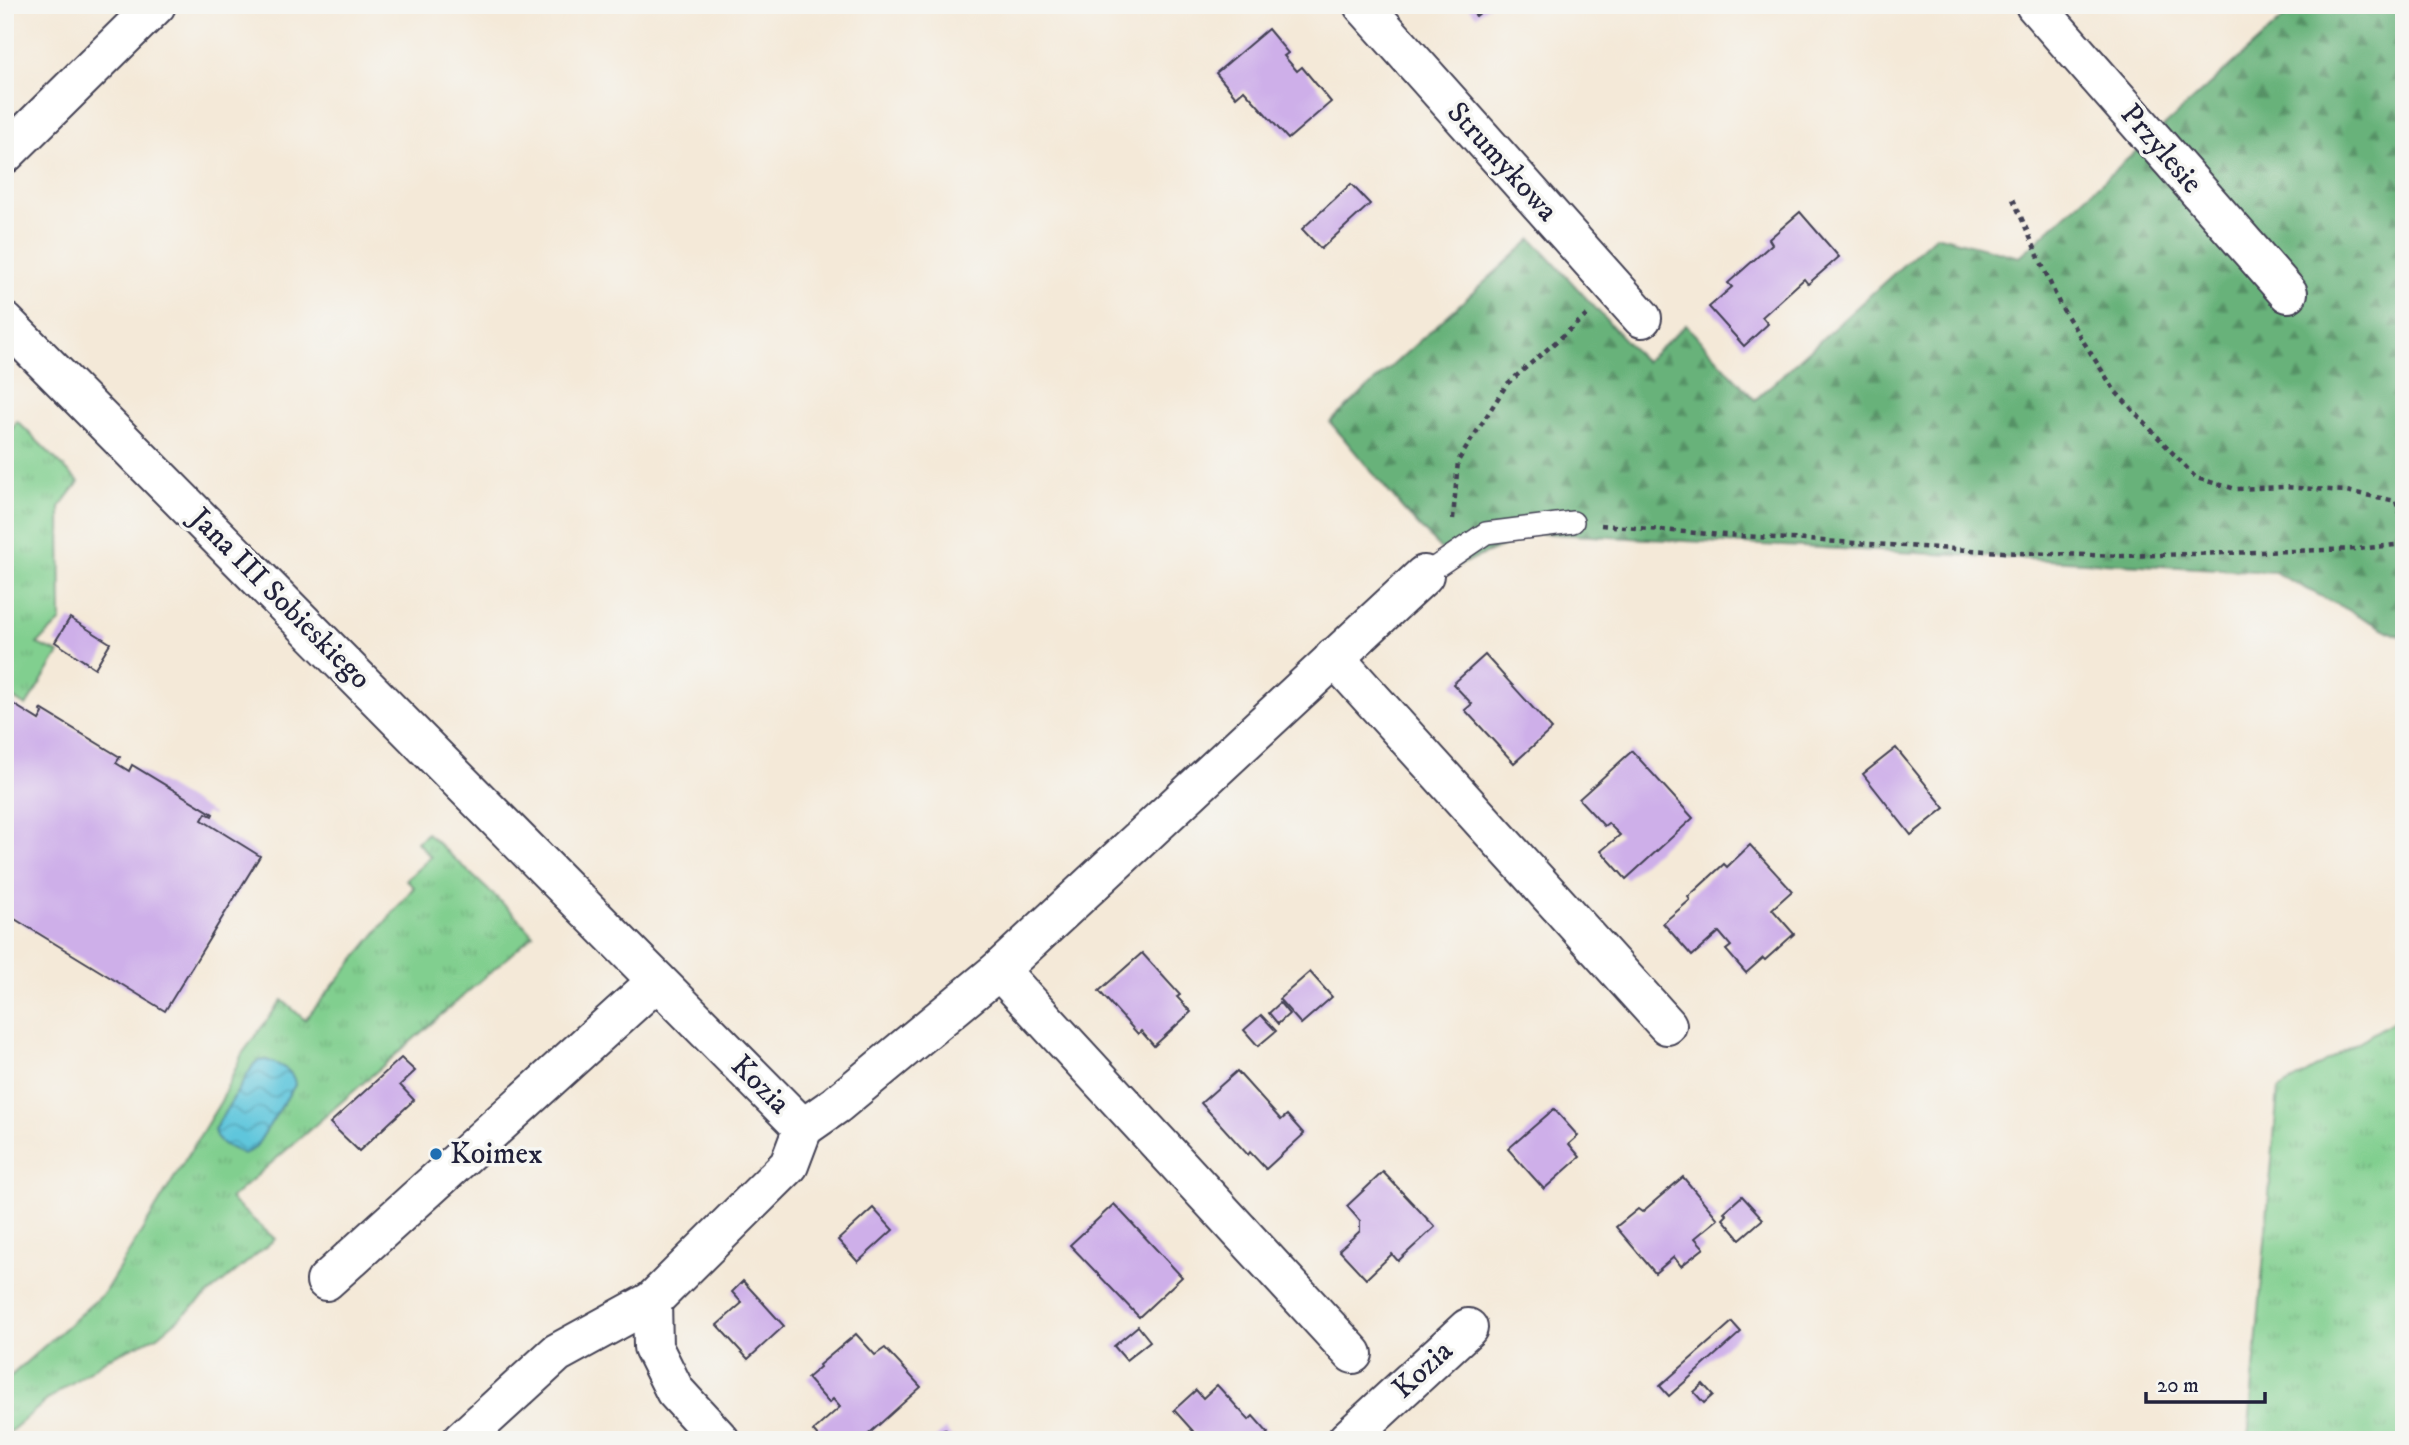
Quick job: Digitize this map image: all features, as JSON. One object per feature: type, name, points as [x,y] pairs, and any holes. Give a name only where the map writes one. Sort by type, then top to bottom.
[{"type":"street","points":[[5,154],[156,5]]},
{"type":"street","name":"Strumykowa","points":[[1363,5],[1642,318]]},
{"type":"street","name":"Przylesie","points":[[2035,5],[2288,293]]},
{"type":"street","name":"Jana III Sobieskiego","points":[[5,322],[554,876]]},
{"type":"street","points":[[803,1128],[836,1105],[999,970],[1334,657],[1436,566]]},
{"type":"street","points":[[1334,657],[1667,1025]]},
{"type":"street","name":"Kozia","points":[[462,1440],[557,1353],[652,1301],[789,1165],[803,1128],[554,876]]},
{"type":"street","points":[[999,970],[1353,1354]]},
{"type":"street","points":[[326,1281],[657,981]]},
{"type":"street","points":[[652,1301],[653,1347],[676,1391],[720,1440]]},
{"type":"street","name":"Kozia","points":[[1347,1440],[1468,1328]]},
{"type":"lane","points":[[1436,566],[1486,533],[1573,522]]},
{"type":"path","points":[[2013,199],[2060,304],[2115,391],[2196,478],[2235,489],[2283,487],[2346,491],[2396,500],[2404,531]]},
{"type":"path","points":[[1436,566],[1458,461],[1507,384],[1615,290]]},
{"type":"path","points":[[1573,522],[1709,534],[2019,553],[2123,556],[2358,549],[2404,544]]},
{"type":"green space","points":[[2298,5],[2404,5],[2404,633],[2398,636],[2274,572],[1534,533],[1457,566],[1403,509],[1330,422],[1532,239],[1645,362],[1686,325],[1755,400],[1936,235],[2019,257]]},
{"type":"green space","points":[[17,421],[79,482],[60,507],[61,621],[37,644],[59,653],[26,706],[5,693],[5,439]]},
{"type":"green space","points":[[427,833],[533,935],[230,1199],[275,1239],[158,1336],[108,1358],[46,1401],[5,1436],[5,1381],[104,1293],[221,1101],[242,1054],[282,1000],[305,1020],[414,887],[406,880],[431,857],[417,842]]},
{"type":"green space","points":[[2404,1015],[2404,1440],[2248,1440],[2278,1090]]},
{"type":"water","points":[[267,1060],[289,1072],[295,1085],[255,1148],[244,1154],[221,1143],[214,1130],[254,1064]]},
{"type":"building","points":[[1467,5],[1490,5],[1476,16]]},
{"type":"building","points":[[1268,29],[1288,53],[1284,56],[1297,71],[1302,67],[1331,102],[1288,139],[1244,90],[1236,97],[1216,73]]},
{"type":"building","points":[[1351,184],[1370,204],[1321,249],[1302,229]]},
{"type":"building","points":[[1800,212],[1839,257],[1808,284],[1804,279],[1762,317],[1768,324],[1744,346],[1709,307],[1732,287],[1728,283],[1772,244],[1769,239]]},
{"type":"building","points":[[70,618],[110,643],[95,668],[55,642]]},
{"type":"building","points":[[1485,655],[1552,729],[1514,763],[1465,710],[1472,704],[1453,684]]},
{"type":"building","points":[[5,699],[39,720],[43,713],[41,709],[120,757],[116,763],[129,771],[132,765],[213,814],[212,816],[206,813],[202,820],[260,856],[165,1011],[5,913]]},
{"type":"building","points":[[1896,748],[1945,808],[1911,835],[1863,774]]},
{"type":"building","points":[[1632,751],[1693,818],[1626,879],[1601,851],[1620,835],[1608,823],[1604,826],[1579,799]]},
{"type":"building","points":[[1750,845],[1792,891],[1772,909],[1794,934],[1746,973],[1726,950],[1731,946],[1719,932],[1692,956],[1663,923],[1690,900],[1688,897],[1724,864],[1727,867]]},
{"type":"building","points":[[1142,953],[1180,995],[1177,997],[1191,1012],[1154,1046],[1141,1031],[1138,1034],[1099,991]]},
{"type":"building","points":[[1310,972],[1332,997],[1301,1024],[1279,999]]},
{"type":"building","points":[[1280,1003],[1289,1014],[1278,1024],[1269,1013]]},
{"type":"building","points":[[1261,1015],[1276,1031],[1258,1046],[1244,1030]]},
{"type":"building","points":[[401,1058],[415,1071],[400,1085],[414,1100],[359,1151],[330,1123]]},
{"type":"building","points":[[1237,1071],[1281,1120],[1287,1115],[1304,1134],[1266,1169],[1250,1152],[1248,1155],[1201,1103]]},
{"type":"building","points":[[1554,1109],[1578,1136],[1569,1144],[1580,1157],[1544,1189],[1508,1149]]},
{"type":"building","points":[[1383,1172],[1435,1227],[1398,1261],[1392,1254],[1366,1279],[1339,1250],[1360,1231],[1360,1221],[1347,1206]]},
{"type":"building","points":[[1683,1177],[1718,1219],[1695,1238],[1704,1248],[1681,1266],[1674,1257],[1655,1273],[1616,1227],[1638,1209],[1642,1212]]},
{"type":"building","points":[[1742,1196],[1763,1219],[1740,1239],[1723,1219],[1727,1215],[1724,1212]]},
{"type":"building","points":[[1114,1204],[1182,1277],[1139,1317],[1070,1245]]},
{"type":"building","points":[[873,1208],[893,1230],[858,1262],[838,1240]]},
{"type":"building","points":[[743,1281],[784,1326],[748,1359],[717,1325],[742,1303],[732,1292]]},
{"type":"building","points":[[1732,1322],[1741,1332],[1669,1396],[1660,1386]]},
{"type":"building","points":[[1138,1326],[1150,1341],[1126,1360],[1114,1346]]},
{"type":"building","points":[[856,1334],[875,1355],[885,1348],[921,1387],[862,1440],[821,1440],[813,1431],[840,1407],[833,1399],[829,1403],[807,1378]]},
{"type":"building","points":[[1703,1384],[1713,1395],[1704,1403],[1694,1392]]},
{"type":"building","points":[[1217,1385],[1249,1420],[1253,1416],[1268,1433],[1261,1440],[1201,1440],[1174,1410],[1196,1390],[1203,1398]]},
{"type":"building","points":[[945,1429],[954,1440],[933,1440]]},
{"type":"place","name":"Koimex","points":[[436,1154]]}]
